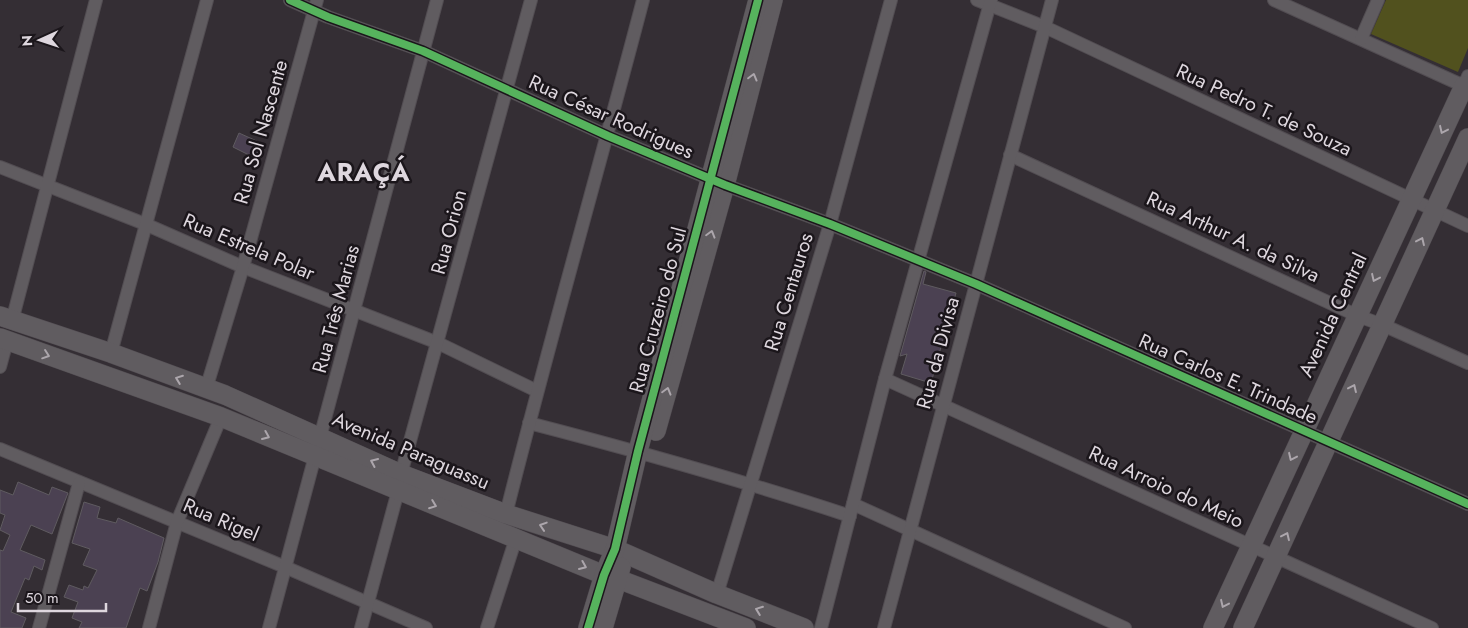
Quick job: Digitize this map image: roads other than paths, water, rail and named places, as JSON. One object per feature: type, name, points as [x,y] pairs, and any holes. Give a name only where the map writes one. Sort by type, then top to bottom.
[{"type":"street","points":[[6,318],[48,185],[96,0]]},
{"type":"street","points":[[112,353],[207,0]]},
{"type":"street","name":"Rua César Rodrigues","points":[[290,0],[316,5],[508,89],[608,136],[717,182],[830,224],[976,284]]},
{"type":"street","name":"Rua Três Marias","points":[[269,628],[437,0]]},
{"type":"street","name":"Rua Orion","points":[[361,628],[531,0]]},
{"type":"street","points":[[506,514],[537,391],[608,136],[643,0]]},
{"type":"street","name":"Rua Centauros","points":[[717,594],[830,224],[890,0]]},
{"type":"street","name":"Rua da Divisa","points":[[884,628],[1052,0]]},
{"type":"street","points":[[1274,0],[1467,83]]},
{"type":"street","points":[[1361,39],[1378,0]]},
{"type":"street","points":[[821,628],[885,379],[919,260],[986,2]]},
{"type":"street","name":"Rua Pedro T. de Souza","points":[[986,2],[1045,27],[1468,226]]},
{"type":"street","name":"Rua Sol Nascente","points":[[206,389],[243,266],[316,5]]},
{"type":"street","name":"Rua Cruzeiro do Sul","points":[[588,628],[611,577],[620,551],[644,453],[765,5]]},
{"type":"street","name":"Avenida Central","points":[[1213,628],[1467,83]]},
{"type":"street","points":[[1244,628],[1468,138]]},
{"type":"street","name":"Rua Arthur A. da Silva","points":[[1010,154],[1358,316],[1383,324],[1468,363]]},
{"type":"street","name":"Rua Estrela Polar","points":[[0,167],[146,224],[243,266],[438,343],[537,391]]},
{"type":"street","name":"Rua Carlos E. Trindade","points":[[976,284],[1468,504]]},
{"type":"street","name":"Avenida Paraguassu","points":[[6,318],[112,353],[225,395],[321,438],[400,483],[516,538],[714,622],[746,628]]},
{"type":"street","points":[[0,367],[4,340]]},
{"type":"street","name":"Avenida Paraguassu","points":[[4,340],[221,417],[316,456],[620,551],[717,594],[804,628]]},
{"type":"street","name":"Rua Arroio do Meio","points":[[885,379],[1432,628]]},
{"type":"street","points":[[148,628],[177,522],[221,417]]},
{"type":"street","points":[[529,423],[851,510],[910,529],[1124,628]]},
{"type":"street","name":"Rua Rigel","points":[[0,449],[285,567],[426,628]]},
{"type":"street","points":[[39,628],[79,483]]},
{"type":"street","points":[[487,628],[516,538]]},
{"type":"street","name":"Rua Cruzeiro do Sul","points":[[603,628],[611,577]]},
{"type":"district","name":"ARAÇÁ","points":[[364,172]]}]
